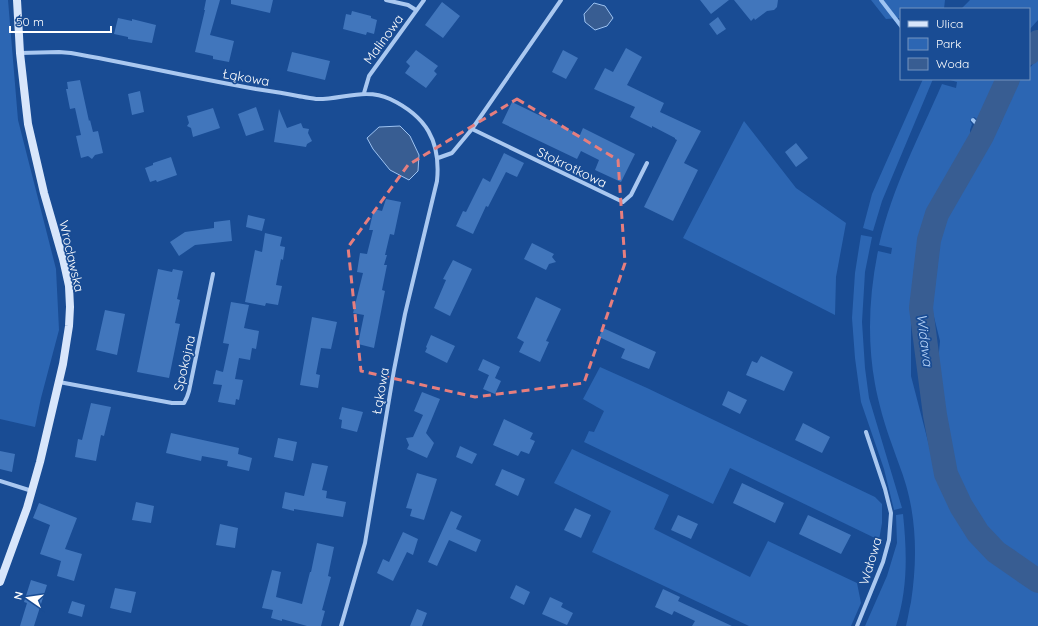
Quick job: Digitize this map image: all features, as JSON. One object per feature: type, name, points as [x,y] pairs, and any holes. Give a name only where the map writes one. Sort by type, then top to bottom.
[{"type":"street","name":"Wrocławska","points":[[0,582],[32,491],[59,382],[69,326],[70,307],[69,286],[64,259],[44,193],[28,124],[20,53],[17,0]]},
{"type":"street","points":[[386,0],[408,5],[416,10]]},
{"type":"street","name":"Malinowa","points":[[364,93],[369,76],[424,0]]},
{"type":"street","points":[[438,158],[452,153],[472,129],[561,0]]},
{"type":"street","name":"Łąkowa","points":[[20,53],[71,53],[226,84],[315,99],[374,93],[390,98],[409,110],[420,120],[431,134],[438,158],[437,181],[405,314],[394,370],[365,543],[341,626]]},
{"type":"street","name":"Stokrotkowa","points":[[472,129],[623,202],[631,196],[647,163]]},
{"type":"street","name":"Spokojna","points":[[59,382],[172,403],[184,403],[188,397],[213,274]]},
{"type":"street","name":"Wałowa","points":[[857,626],[883,562],[889,540],[891,513],[886,489],[866,432]]},
{"type":"street","points":[[0,481],[32,491]]},
{"type":"highlighted area","points":[[517,99],[618,160],[625,263],[584,383],[475,397],[361,371],[348,247],[408,165]]},
{"type":"green space","points":[[0,0],[8,0],[18,120],[56,269],[59,330],[35,427],[0,419]]},
{"type":"green space","points":[[871,0],[945,0],[944,8],[900,8],[900,18],[886,19]]},
{"type":"green space","points":[[970,0],[1038,0],[1038,20],[1030,29],[1030,8],[962,8]]},
{"type":"green space","points":[[1038,58],[1038,570],[1001,543],[973,512],[957,482],[936,383],[940,341],[931,305],[932,273],[938,232],[999,127],[1016,86],[1020,80],[1030,80],[1030,68]]},
{"type":"green space","points":[[923,80],[933,80],[882,201],[873,231],[863,228],[872,194]]},
{"type":"green space","points":[[950,80],[997,80],[978,120],[974,117],[970,121],[972,124],[970,139],[931,203],[920,234],[914,269],[911,323],[911,376],[937,476],[955,516],[995,563],[1038,591],[1038,626],[906,626],[913,587],[915,558],[914,528],[910,499],[903,474],[884,421],[875,384],[872,367],[870,334],[871,301],[878,251],[891,254],[892,248],[879,245],[891,203],[942,84],[956,88],[957,82]]},
{"type":"green space","points":[[744,121],[796,188],[846,223],[836,277],[835,315],[683,238]]},
{"type":"green space","points":[[861,235],[872,237],[865,272],[862,322],[865,368],[869,398],[902,508],[894,510],[884,469],[861,402],[855,358],[852,318],[855,273]]},
{"type":"green space","points":[[600,367],[875,497],[882,504],[882,523],[879,540],[730,468],[713,504],[584,442],[589,431],[594,432],[604,411],[583,399]]},
{"type":"green space","points":[[572,449],[669,495],[654,529],[750,577],[768,541],[857,583],[861,603],[851,626],[749,626],[592,552],[611,511],[554,483]]},
{"type":"green space","points":[[903,514],[906,570],[903,598],[896,626],[865,626],[887,576],[897,543],[896,515]]},
{"type":"water","points":[[594,3],[605,6],[613,18],[607,26],[595,30],[585,22],[584,14]]},
{"type":"water","points":[[400,126],[410,136],[419,155],[418,171],[409,180],[390,170],[373,149],[367,138],[379,127]]},
{"type":"building","points":[[206,0],[220,0],[210,35],[234,41],[229,62],[213,59],[213,56],[195,52]]},
{"type":"building","points":[[231,0],[273,0],[270,13],[231,4]]},
{"type":"building","points":[[700,0],[729,0],[711,14]]},
{"type":"building","points":[[734,0],[778,0],[777,7],[774,10],[767,11],[755,20],[754,18],[751,21]]},
{"type":"building","points":[[442,2],[460,16],[443,38],[425,25]]},
{"type":"building","points":[[352,11],[371,16],[371,18],[377,20],[374,34],[367,32],[366,35],[343,29],[346,14],[351,15]]},
{"type":"building","points":[[718,17],[726,29],[717,35],[709,24]]},
{"type":"building","points":[[118,18],[132,21],[132,19],[156,25],[152,43],[128,39],[128,37],[114,34]]},
{"type":"building","points":[[626,48],[642,57],[627,85],[664,103],[660,112],[701,131],[684,163],[698,170],[673,221],[644,207],[677,140],[652,126],[652,128],[630,117],[635,107],[594,89],[605,68],[613,72]]},
{"type":"building","points":[[416,50],[438,66],[434,71],[437,74],[426,88],[405,73],[410,66],[406,62]]},
{"type":"building","points":[[563,50],[578,58],[566,79],[552,72]]},
{"type":"building","points":[[292,52],[330,61],[325,80],[287,71]]},
{"type":"building","points":[[80,80],[89,121],[90,120],[93,132],[98,131],[103,153],[95,155],[92,159],[88,156],[81,158],[76,136],[81,135],[75,108],[70,109],[66,89],[68,89],[67,82]]},
{"type":"building","points":[[140,91],[144,112],[132,115],[128,94]]},
{"type":"building","points":[[512,102],[580,135],[583,128],[635,154],[621,182],[595,170],[599,160],[581,151],[577,159],[502,123]]},
{"type":"building","points":[[256,107],[264,130],[246,136],[238,114]]},
{"type":"building","points":[[213,108],[220,128],[193,137],[191,128],[187,126],[189,123],[187,116]]},
{"type":"building","points":[[279,109],[287,128],[301,123],[303,128],[309,129],[308,133],[312,141],[307,144],[306,147],[274,142]]},
{"type":"building","points":[[796,143],[808,158],[796,167],[785,152]]},
{"type":"building","points":[[504,153],[524,163],[517,177],[506,172],[488,207],[486,206],[473,234],[456,226],[463,211],[466,212],[483,178],[490,182]]},
{"type":"building","points":[[171,157],[177,175],[157,182],[156,180],[150,182],[145,168],[153,165],[153,163]]},
{"type":"building","points":[[386,199],[401,202],[394,235],[390,234],[385,255],[387,255],[384,265],[387,265],[382,290],[385,291],[374,348],[358,344],[364,315],[353,313],[363,273],[357,272],[360,253],[367,254],[373,230],[369,230],[374,209],[382,211]]},
{"type":"building","points":[[248,215],[265,219],[262,231],[246,227]]},
{"type":"building","points":[[230,220],[232,241],[195,245],[179,256],[170,242],[185,232],[214,228],[214,222]]},
{"type":"building","points":[[265,233],[282,237],[280,246],[285,247],[276,285],[282,286],[278,305],[266,303],[265,306],[245,302],[255,250],[262,252]]},
{"type":"building","points":[[532,243],[554,254],[552,257],[556,262],[549,264],[546,270],[524,259]]},
{"type":"building","points":[[453,260],[472,269],[450,316],[434,308],[446,280],[443,279]]},
{"type":"building","points":[[158,269],[172,272],[173,269],[183,271],[177,299],[180,300],[175,323],[180,324],[169,378],[137,372]]},
{"type":"building","points":[[536,297],[561,309],[546,341],[549,342],[540,362],[519,352],[524,342],[517,338]]},
{"type":"building","points":[[231,302],[249,305],[244,328],[259,331],[256,349],[252,348],[250,360],[239,358],[235,379],[243,380],[239,400],[236,399],[235,405],[218,402],[222,385],[213,384],[216,370],[223,372],[229,344],[223,343]]},
{"type":"building","points":[[105,310],[125,314],[117,355],[96,350]]},
{"type":"building","points":[[312,317],[337,322],[331,349],[321,348],[316,374],[320,375],[318,388],[300,385]]},
{"type":"building","points":[[603,328],[656,352],[649,369],[621,358],[625,349],[599,337]]},
{"type":"building","points":[[431,335],[455,346],[447,363],[425,352]]},
{"type":"building","points":[[761,356],[793,372],[784,391],[746,375],[752,361],[757,363]]},
{"type":"building","points":[[483,359],[500,367],[495,378],[478,370]]},
{"type":"building","points":[[489,375],[501,381],[495,394],[483,389]]},
{"type":"building","points":[[728,391],[747,400],[740,414],[722,405]]},
{"type":"building","points":[[422,392],[440,399],[426,433],[434,443],[427,458],[407,449],[409,445],[406,438],[413,437],[423,415],[414,411]]},
{"type":"building","points":[[91,403],[111,407],[104,436],[101,435],[96,461],[75,457],[78,439],[82,440]]},
{"type":"building","points":[[342,407],[363,412],[357,432],[341,428],[342,420],[339,419]]},
{"type":"building","points":[[504,419],[533,433],[530,439],[535,441],[529,454],[521,451],[518,456],[493,445]]},
{"type":"building","points":[[803,423],[830,437],[822,453],[795,440]]},
{"type":"building","points":[[171,433],[239,448],[238,454],[252,458],[249,471],[227,466],[228,461],[202,456],[201,461],[166,453]]},
{"type":"building","points":[[278,438],[297,442],[293,461],[274,457]]},
{"type":"building","points":[[460,446],[477,454],[472,464],[456,457]]},
{"type":"building","points":[[0,451],[15,454],[12,472],[0,469]]},
{"type":"building","points":[[312,463],[328,466],[322,490],[327,491],[326,498],[346,502],[343,517],[294,509],[294,511],[282,508],[285,492],[304,496]]},
{"type":"building","points":[[502,469],[525,479],[518,496],[495,485]]},
{"type":"building","points":[[417,473],[437,479],[424,520],[410,516],[412,509],[406,508]]},
{"type":"building","points":[[742,483],[784,503],[775,523],[733,503]]},
{"type":"building","points":[[136,502],[154,506],[151,523],[132,520]]},
{"type":"building","points":[[39,503],[77,518],[65,549],[82,554],[74,581],[57,576],[61,561],[40,554],[50,525],[33,518]]},
{"type":"building","points":[[575,508],[591,515],[581,538],[564,530]]},
{"type":"building","points":[[451,511],[462,516],[456,529],[481,540],[476,552],[449,540],[437,566],[428,562]]},
{"type":"building","points":[[678,515],[698,524],[691,539],[671,530]]},
{"type":"building","points":[[808,515],[851,535],[841,554],[799,534]]},
{"type":"building","points":[[220,524],[238,528],[235,548],[216,545]]},
{"type":"building","points":[[403,532],[418,539],[413,555],[407,552],[393,581],[377,573],[383,559],[389,562]]},
{"type":"building","points":[[317,543],[334,547],[328,576],[331,577],[322,610],[325,611],[321,626],[307,626],[282,619],[282,621],[271,618],[273,610],[262,608],[272,570],[281,572],[276,597],[302,604]]},
{"type":"building","points":[[31,580],[47,585],[34,626],[20,626],[27,603],[24,602]]},
{"type":"building","points":[[516,585],[530,592],[524,605],[510,598]]},
{"type":"building","points":[[115,588],[136,592],[131,613],[110,608]]},
{"type":"building","points":[[663,589],[680,597],[678,601],[732,626],[692,626],[695,621],[674,611],[672,615],[655,607]]},
{"type":"building","points":[[550,597],[563,603],[561,607],[573,613],[567,625],[542,614]]},
{"type":"building","points":[[72,601],[85,605],[82,617],[68,613]]},
{"type":"building","points":[[417,609],[427,613],[422,626],[410,626]]},
{"type":"waterway","points":[[881,0],[900,25]]},
{"type":"waterway","name":"Widawa","points":[[1030,52],[1038,42]]},
{"type":"waterway","name":"Widawa","points":[[1008,80],[982,136],[937,214],[929,240],[921,308],[935,415],[946,474],[961,506],[978,533],[996,552],[1038,581]]},
{"type":"waterway","points":[[973,120],[984,132]]}]
